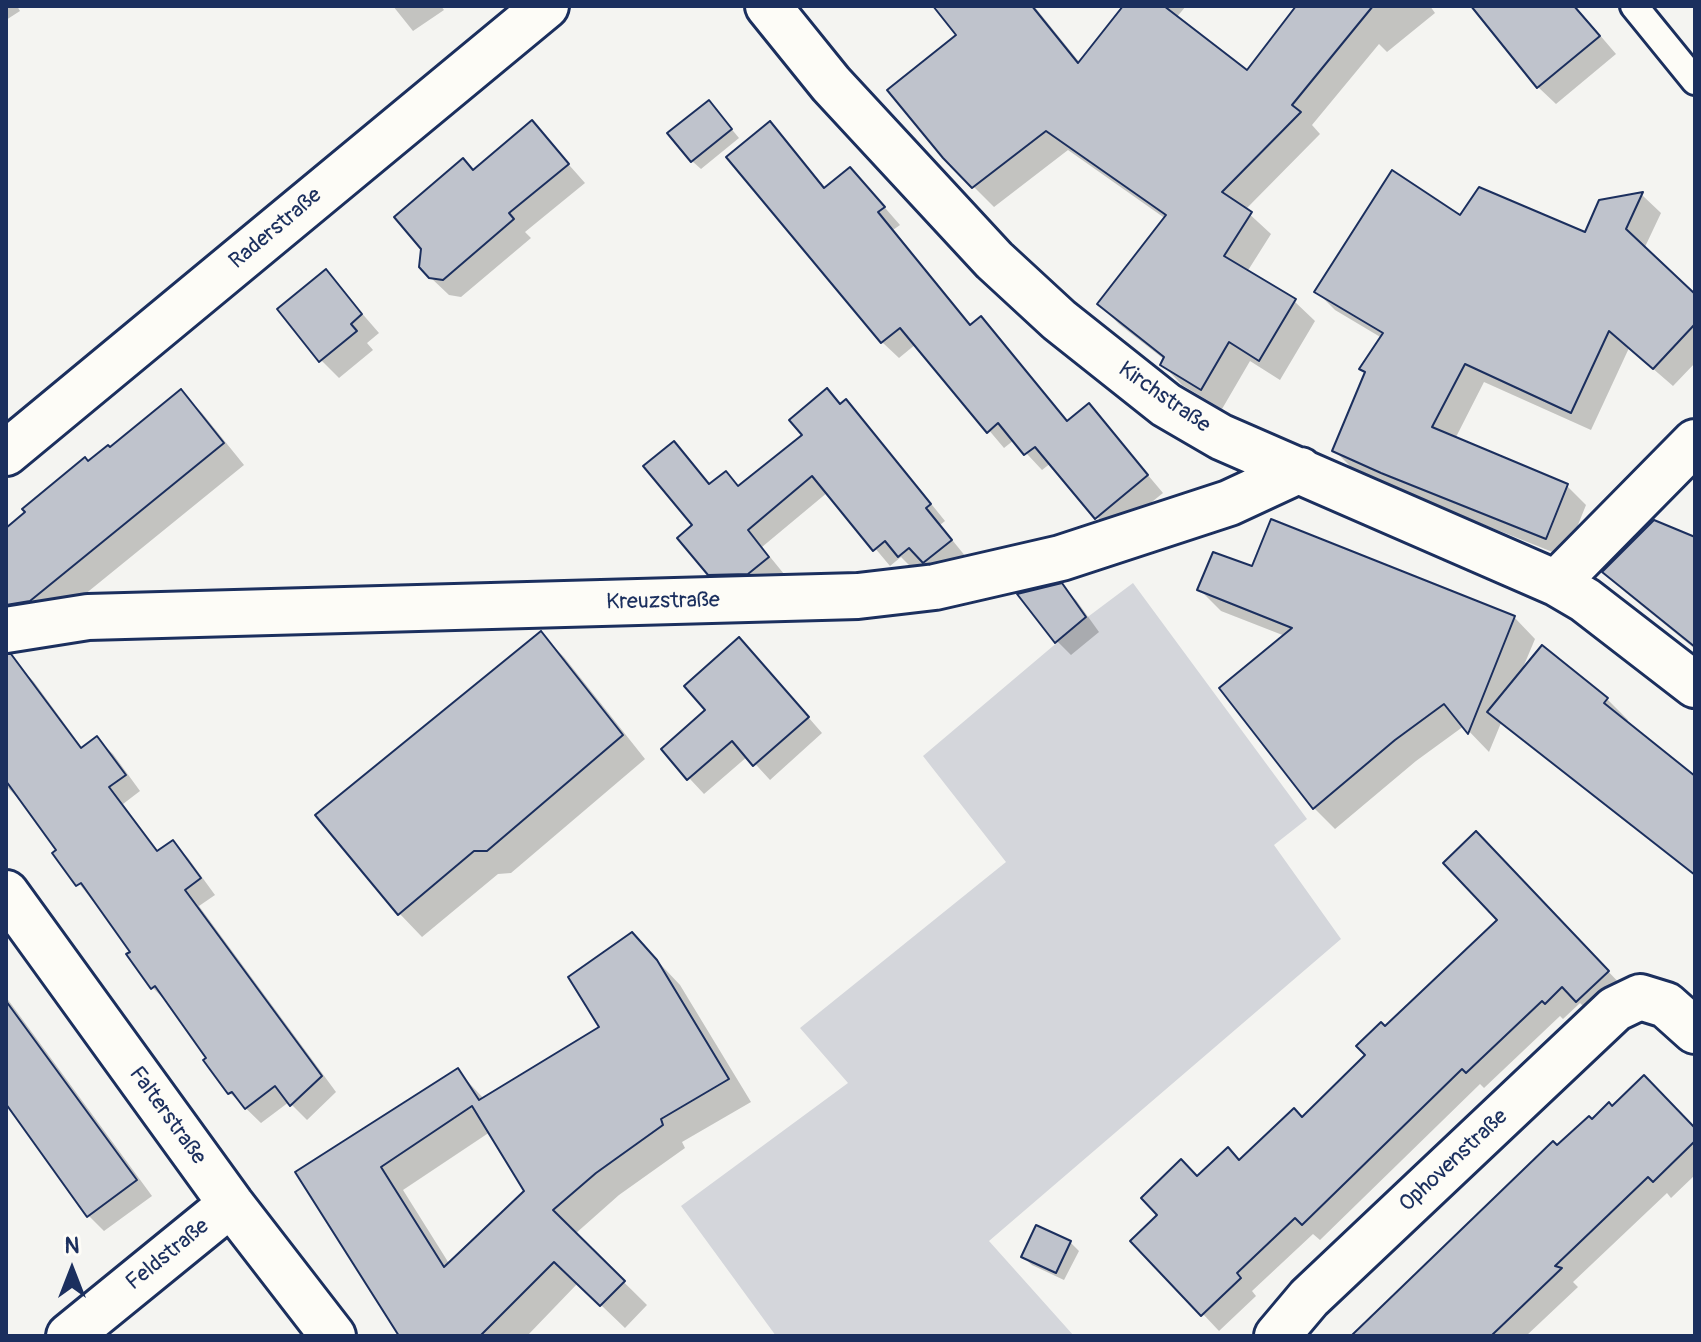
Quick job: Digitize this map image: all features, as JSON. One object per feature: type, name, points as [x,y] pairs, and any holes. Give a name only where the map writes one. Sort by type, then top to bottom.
[{"type":"street","name":"Raderstraße","points":[[6,453],[546,6]]},
{"type":"street","name":"Kirchstraße","points":[[768,6],[831,84],[902,164],[994,260],[1059,320],[1166,405],[1221,437],[1556,583],[1585,600],[1695,685]]},
{"type":"street","points":[[1556,583],[1695,442]]},
{"type":"street","name":"Kreuzstraße","points":[[6,630],[88,617],[858,596],[935,587],[1061,558],[1229,503],[1300,470]]},
{"type":"street","name":"Falterstraße","points":[[6,893],[231,1204],[333,1336]]},
{"type":"street","name":"Ophovenstraße","points":[[1277,1336],[1309,1298],[1615,1009],[1651,988],[1695,1031]]},
{"type":"street","name":"Feldstraße","points":[[69,1336],[231,1204]]},
{"type":"lane","points":[[1634,6],[1695,81]]},
{"type":"shaded area","points":[[1133,583],[1307,819],[1274,845],[1341,939],[989,1241],[1074,1336],[776,1336],[681,1206],[848,1083],[800,1028],[1006,862],[923,756],[1085,619]]},
{"type":"building","points":[[933,6],[1032,6],[1078,63],[1123,6],[1164,6],[1247,70],[1296,6],[1373,6],[1292,105],[1301,112],[1222,192],[1252,212],[1224,256],[1296,299],[1259,361],[1229,342],[1201,390],[1160,365],[1164,357],[1097,304],[1166,215],[1046,131],[972,188],[943,158],[887,90],[956,35]]},
{"type":"building","points":[[1471,6],[1574,6],[1600,36],[1537,88]]},
{"type":"building","points":[[709,100],[732,129],[691,162],[667,133]]},
{"type":"building","points":[[532,120],[569,164],[509,213],[514,219],[443,280],[429,278],[419,267],[421,249],[394,217],[463,158],[473,170]]},
{"type":"building","points":[[770,121],[824,188],[850,167],[885,207],[878,212],[970,325],[981,316],[1067,421],[1089,403],[1148,475],[1095,519],[1035,447],[1024,455],[998,423],[987,433],[900,328],[881,343],[726,157]]},
{"type":"building","points":[[1392,170],[1460,215],[1479,187],[1585,232],[1599,200],[1643,192],[1626,229],[1695,294],[1695,324],[1653,369],[1609,331],[1571,413],[1465,364],[1432,427],[1568,484],[1546,539],[1332,451],[1365,372],[1359,369],[1383,333],[1314,292]]},
{"type":"building","points":[[326,269],[362,314],[351,324],[357,331],[319,362],[277,309]]},
{"type":"building","points":[[827,388],[840,404],[846,399],[931,504],[926,508],[952,540],[923,563],[909,548],[898,557],[885,541],[873,551],[812,476],[748,530],[769,557],[748,574],[708,575],[677,538],[692,525],[643,466],[674,441],[709,484],[726,471],[738,486],[802,435],[789,420]]},
{"type":"building","points":[[181,389],[224,443],[30,601],[6,605],[6,528],[25,512],[22,509],[85,457],[88,461],[108,445],[110,447]]},
{"type":"building","points":[[1271,519],[1515,616],[1468,734],[1444,704],[1395,740],[1313,809],[1219,688],[1292,628],[1197,590],[1213,552],[1252,566]]},
{"type":"building","points":[[1654,520],[1695,537],[1695,647],[1602,572]]},
{"type":"building","points":[[1062,583],[1086,617],[1055,643],[1017,594]]},
{"type":"building","points":[[541,631],[623,735],[487,851],[474,851],[398,915],[315,815]]},
{"type":"building","points":[[739,637],[809,717],[753,766],[732,741],[687,780],[661,749],[705,710],[684,686]]},
{"type":"building","points":[[1542,645],[1608,698],[1604,703],[1695,776],[1695,875],[1487,712]]},
{"type":"building","points":[[6,654],[11,654],[81,748],[97,736],[126,775],[109,787],[157,851],[173,840],[201,878],[185,890],[322,1076],[290,1106],[275,1086],[245,1109],[232,1092],[228,1094],[155,986],[151,989],[126,954],[130,952],[81,883],[76,886],[52,853],[56,850],[6,781]]},
{"type":"building","points":[[1476,831],[1609,971],[1576,1002],[1562,987],[1545,1004],[1542,1001],[1466,1073],[1462,1069],[1302,1225],[1295,1218],[1237,1273],[1241,1278],[1201,1316],[1130,1241],[1157,1215],[1141,1198],[1181,1159],[1197,1176],[1228,1147],[1239,1160],[1294,1108],[1302,1117],[1365,1055],[1356,1046],[1381,1022],[1385,1026],[1497,920],[1443,863]]},
{"type":"building","points":[[632,932],[657,960],[729,1079],[661,1119],[663,1125],[596,1173],[553,1210],[625,1281],[600,1306],[554,1262],[480,1336],[399,1336],[295,1172],[458,1068],[479,1100],[599,1027],[568,977]],"holes":[[[472,1106],[524,1191],[444,1267],[381,1167]]]},
{"type":"building","points":[[6,1001],[137,1180],[87,1217],[6,1104]]},
{"type":"building","points":[[1644,1075],[1695,1128],[1695,1141],[1653,1182],[1648,1177],[1555,1266],[1562,1268],[1491,1336],[1351,1336],[1553,1141],[1557,1145],[1589,1116],[1592,1119],[1609,1102],[1612,1106]]},
{"type":"building","points":[[1036,1225],[1071,1241],[1056,1273],[1021,1257]]}]
